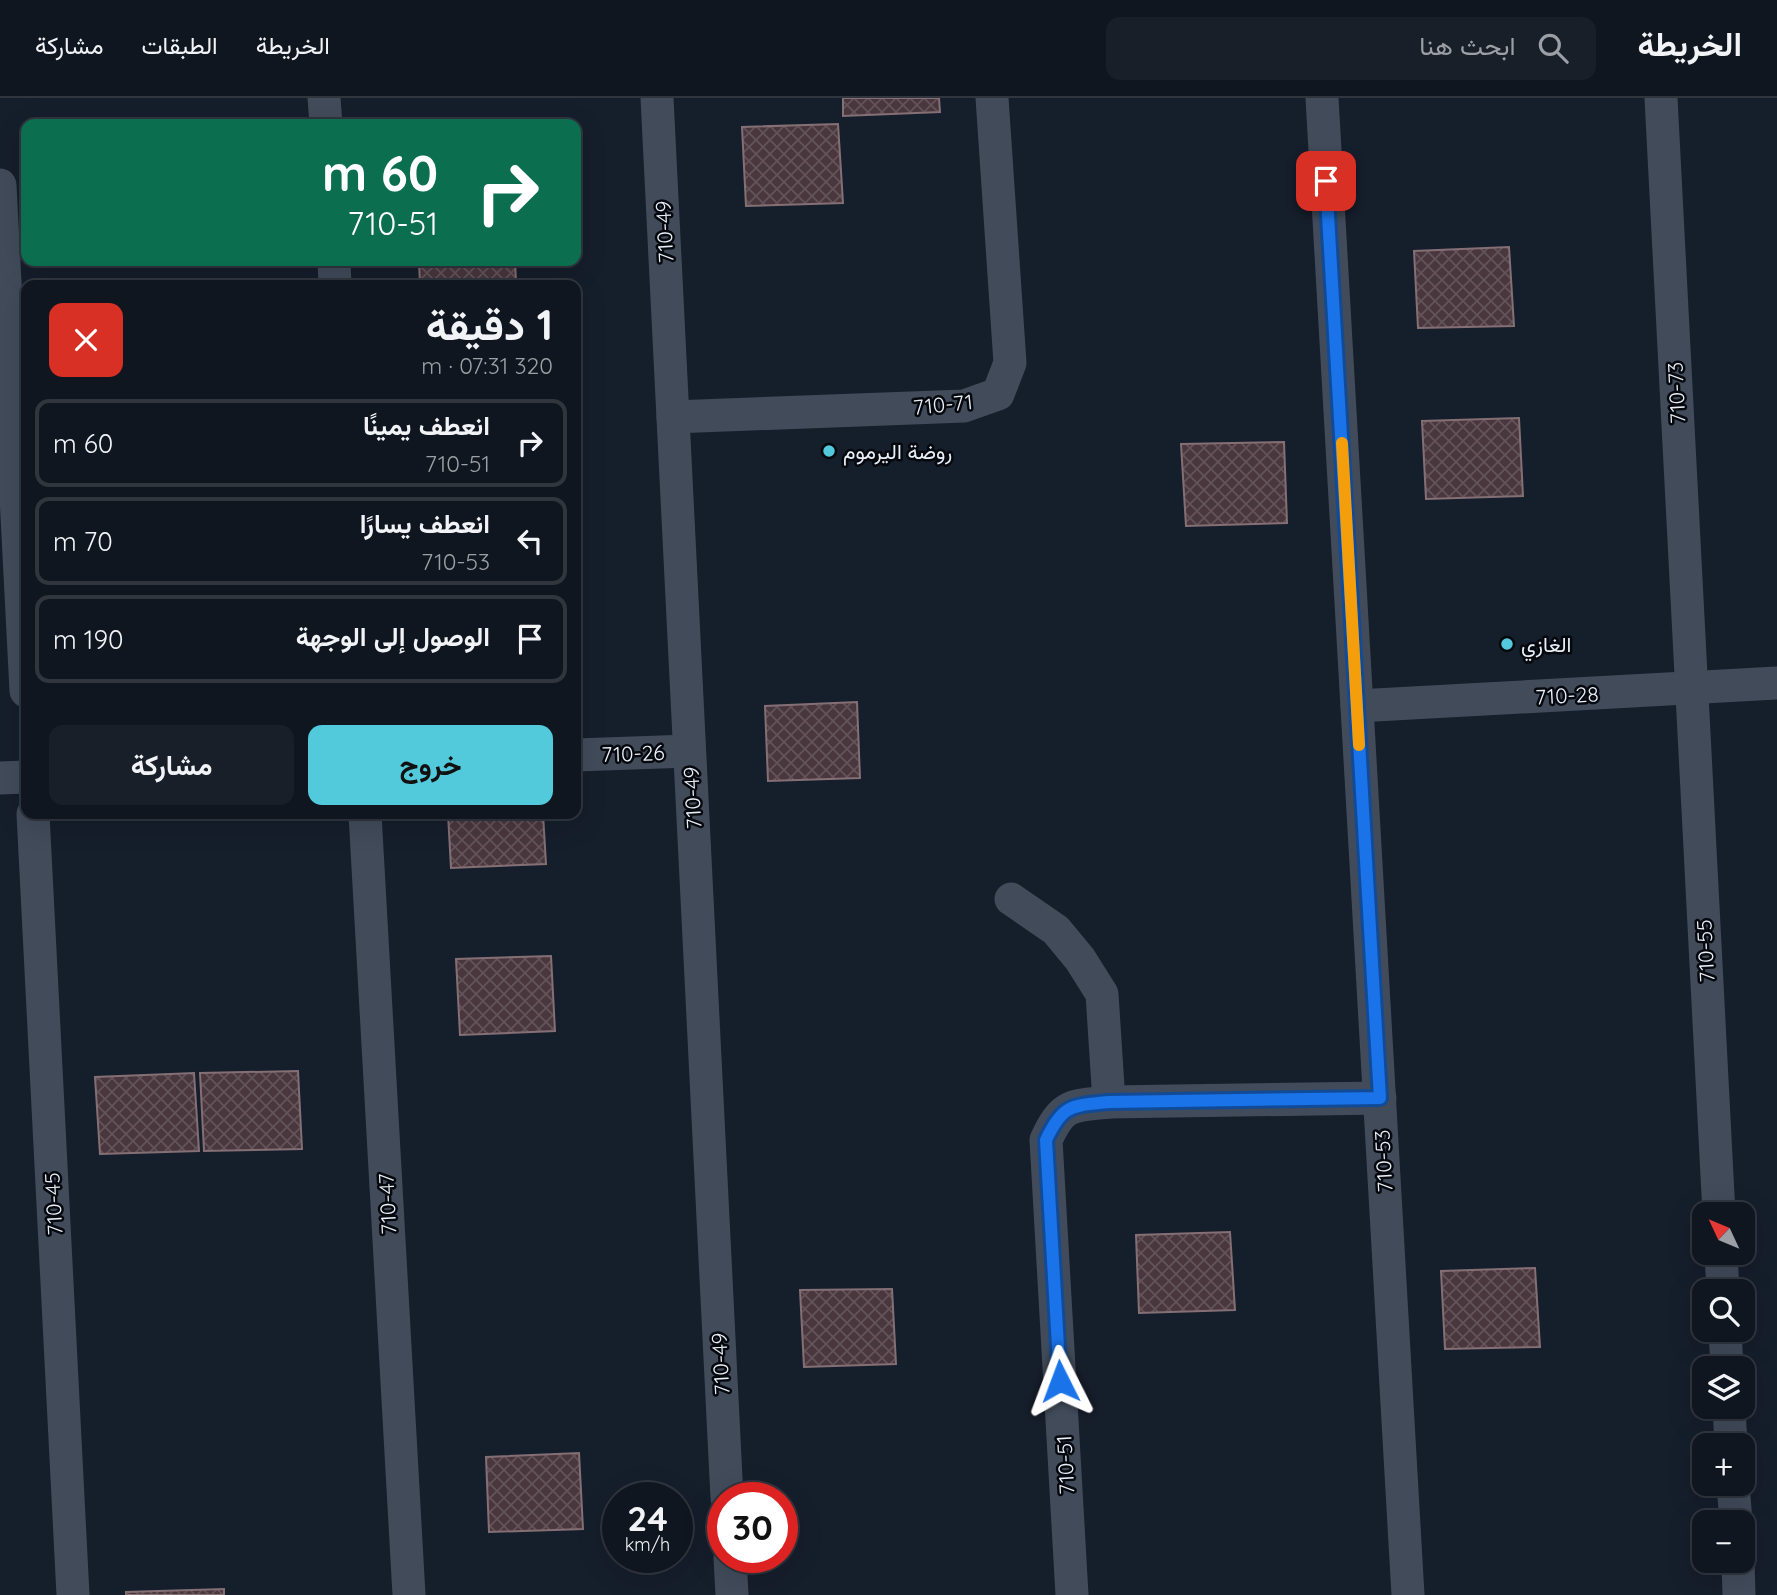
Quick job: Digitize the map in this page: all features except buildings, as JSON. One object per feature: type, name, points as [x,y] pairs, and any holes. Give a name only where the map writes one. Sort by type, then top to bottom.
[{"type":"street","points":[[324,98],[326,119]]},
{"type":"street","name":"710-49","points":[[657,98],[726,1482]]},
{"type":"street","name":"710-71","points":[[673,417],[964,406],[998,394],[1010,363],[992,98]]},
{"type":"street","name":"710-53","points":[[1322,98],[1408,1595]]},
{"type":"street","name":"710-73","points":[[1661,98],[1691,688]]},
{"type":"street","points":[[0,186],[21,594]]},
{"type":"street","name":"710-28","points":[[1357,706],[1777,683]]},
{"type":"street","name":"710-55","points":[[1691,688],[1718,1202]]},
{"type":"street","name":"710-26","points":[[581,755],[689,751]]},
{"type":"street","points":[[0,778],[21,777]]},
{"type":"street","name":"710-45","points":[[33,819],[73,1595]]},
{"type":"street","name":"710-47","points":[[365,819],[409,1595]]},
{"type":"street","points":[[1010,899],[1056,930],[1102,994],[1109,1102]]},
{"type":"street","name":"710-51","points":[[1072,1595],[1046,1140],[1057,1117],[1076,1106],[1109,1102],[1380,1098]]},
{"type":"street","points":[[731,1573],[732,1595]]},
{"type":"street","points":[[1738,1573],[1739,1595]]},
{"type":"slow traffic","points":[[1342,443],[1359,745]]},
{"type":"place","name":"روضة اليرموم","points":[[829,451]]},
{"type":"place","name":"الغازي","points":[[1507,644]]},
{"type":"route","points":[[1060,1381],[1046,1140],[1057,1117],[1076,1106],[1109,1102],[1380,1098],[1326,181]]}]
